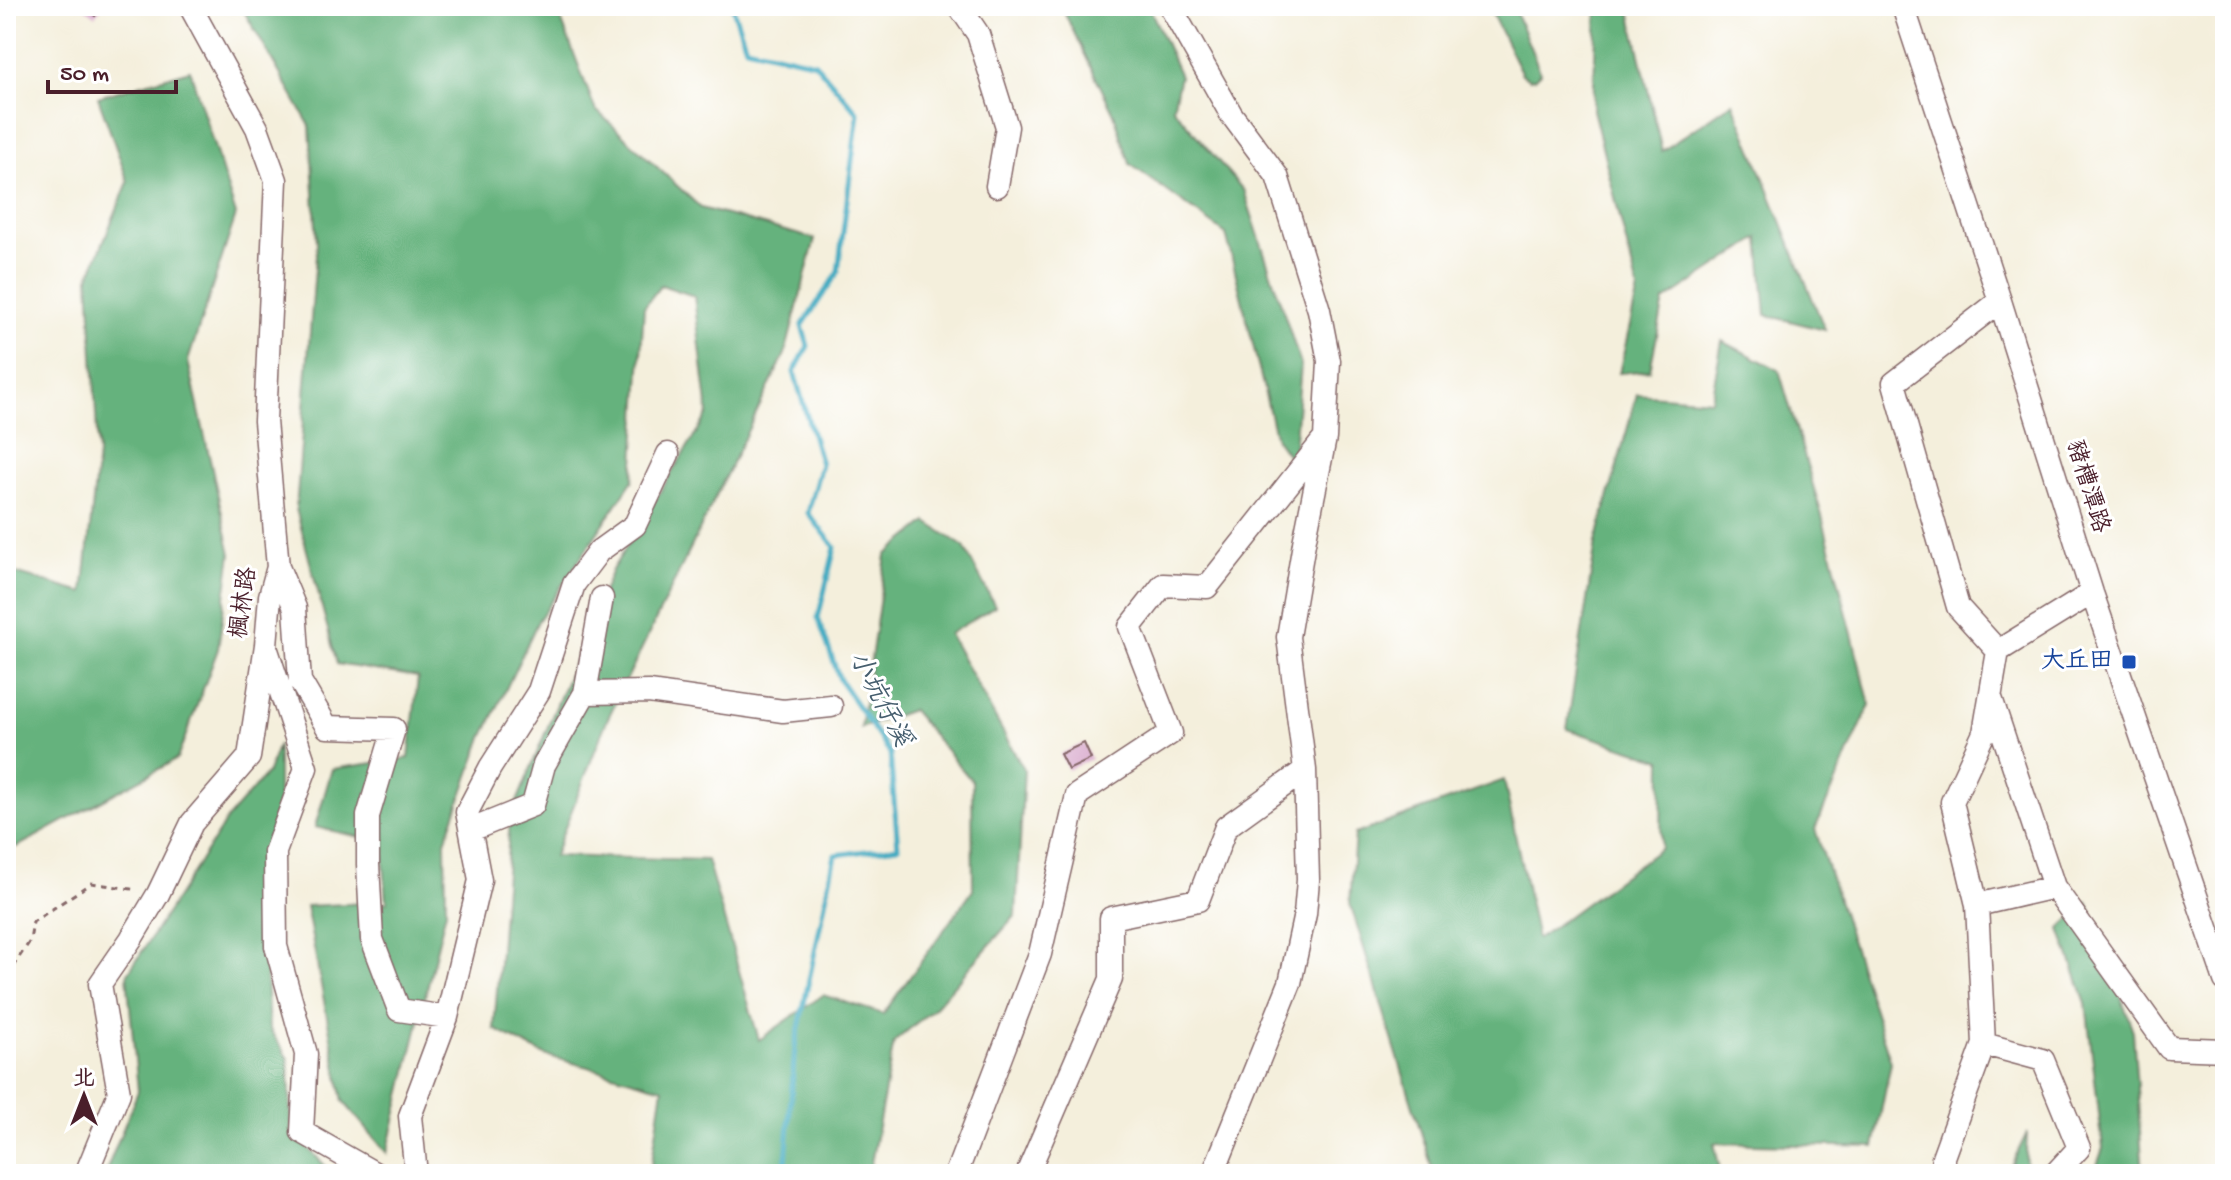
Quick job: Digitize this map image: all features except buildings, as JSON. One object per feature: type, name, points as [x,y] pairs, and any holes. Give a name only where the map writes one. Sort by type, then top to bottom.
[{"type":"street","name":"楓林路","points":[[86,1174],[119,1093],[100,984],[158,894],[192,823],[249,757],[270,596],[278,567],[265,421],[276,180],[257,128],[190,6]]},
{"type":"street","points":[[959,6],[978,34],[1007,127],[997,186]]},
{"type":"street","points":[[1170,6],[1231,114],[1277,176],[1319,310],[1329,361],[1325,438],[1288,637],[1305,770],[1308,880],[1305,914],[1290,983],[1213,1174]]},
{"type":"street","name":"豬槽潭路","points":[[1903,6],[2092,593],[2225,980]]},
{"type":"street","points":[[1998,651],[1958,607],[1894,383],[2000,301]]},
{"type":"street","points":[[956,1174],[1040,954],[1077,795],[1171,733],[1130,627],[1163,585],[1207,587],[1325,438]]},
{"type":"street","points":[[416,1174],[410,1116],[447,1017],[480,880],[467,812],[490,768],[539,691],[574,584],[599,551],[635,525],[668,454]]},
{"type":"street","points":[[278,567],[295,608],[300,681],[327,727],[394,729],[368,816],[372,939],[399,1010],[447,1017]]},
{"type":"street","points":[[1943,1174],[1943,1157],[1984,1044],[1977,905],[1952,802],[1984,733],[1998,651],[2092,593]]},
{"type":"street","points":[[471,830],[533,805],[544,765],[585,693],[602,598]]},
{"type":"street","points":[[266,645],[306,768],[275,852],[276,946],[306,1054],[302,1132],[376,1174]]},
{"type":"street","points":[[585,693],[649,692],[783,711],[831,706]]},
{"type":"street","points":[[1990,695],[2054,887],[2169,1048],[2225,1050]]},
{"type":"street","points":[[1027,1174],[1111,979],[1111,918],[1198,900],[1226,827],[1305,770]]},
{"type":"street","points":[[1977,905],[2054,887]]},
{"type":"street","points":[[1984,1044],[2043,1060],[2079,1148],[2055,1174]]},
{"type":"path","points":[[6,977],[30,941],[33,922],[91,883],[158,894]]},
{"type":"green space","points":[[241,6],[556,6],[595,109],[701,208],[815,239],[785,354],[607,720],[554,856],[707,860],[759,1040],[823,995],[883,1014],[973,890],[972,781],[912,710],[861,728],[886,555],[927,522],[964,547],[995,606],[949,634],[1024,770],[1016,915],[933,1009],[894,1042],[869,1174],[650,1174],[663,1088],[545,1055],[494,1029],[510,819],[612,570],[708,414],[694,296],[661,285],[644,307],[633,480],[538,621],[482,740],[445,842],[446,911],[387,1153],[343,1101],[306,906],[387,902],[382,842],[315,827],[332,769],[409,758],[418,677],[337,664],[296,509],[317,243],[310,126]]},
{"type":"green space","points":[[1061,6],[1149,6],[1180,76],[1173,108],[1244,191],[1301,365],[1293,463],[1276,439],[1226,234],[1130,164],[1114,114]]},
{"type":"green space","points":[[1488,6],[1513,6],[1538,66],[1540,73],[1535,78],[1529,79],[1522,74]]},
{"type":"green space","points":[[1597,6],[1629,6],[1662,151],[1733,102],[1825,330],[1766,315],[1759,238],[1664,301],[1650,370],[1619,373],[1638,290],[1593,110]]},
{"type":"green space","points":[[190,70],[236,215],[188,361],[231,554],[218,649],[177,759],[17,847],[6,845],[6,548],[15,573],[83,593],[98,454],[89,277],[128,182],[98,97]]},
{"type":"green space","points":[[1722,341],[1779,370],[1822,516],[1870,705],[1815,829],[1891,1062],[1874,1147],[1714,1143],[1721,1174],[1434,1174],[1350,903],[1355,834],[1504,780],[1537,939],[1661,848],[1662,760],[1567,729],[1596,542],[1637,394],[1711,400]]},
{"type":"green space","points":[[278,744],[278,802],[260,868],[269,1028],[288,1058],[292,1131],[333,1174],[105,1174],[138,1091],[127,975],[227,819],[268,772]]},
{"type":"green space","points":[[2088,902],[2133,1031],[2143,1174],[2094,1174],[2103,1148],[2086,1003],[2060,929]]},
{"type":"green space","points":[[2027,1133],[2025,1174],[2007,1174]]},
{"type":"waterway","name":"小坑仔溪","points":[[732,6],[746,47],[815,63],[858,113],[838,272],[802,326],[808,346],[794,372],[821,464],[808,513],[835,547],[818,618],[840,680],[890,753],[898,847],[835,855],[795,1047],[785,1174]]},
{"type":"place","name":"大丘田","points":[[2129,662]]}]
